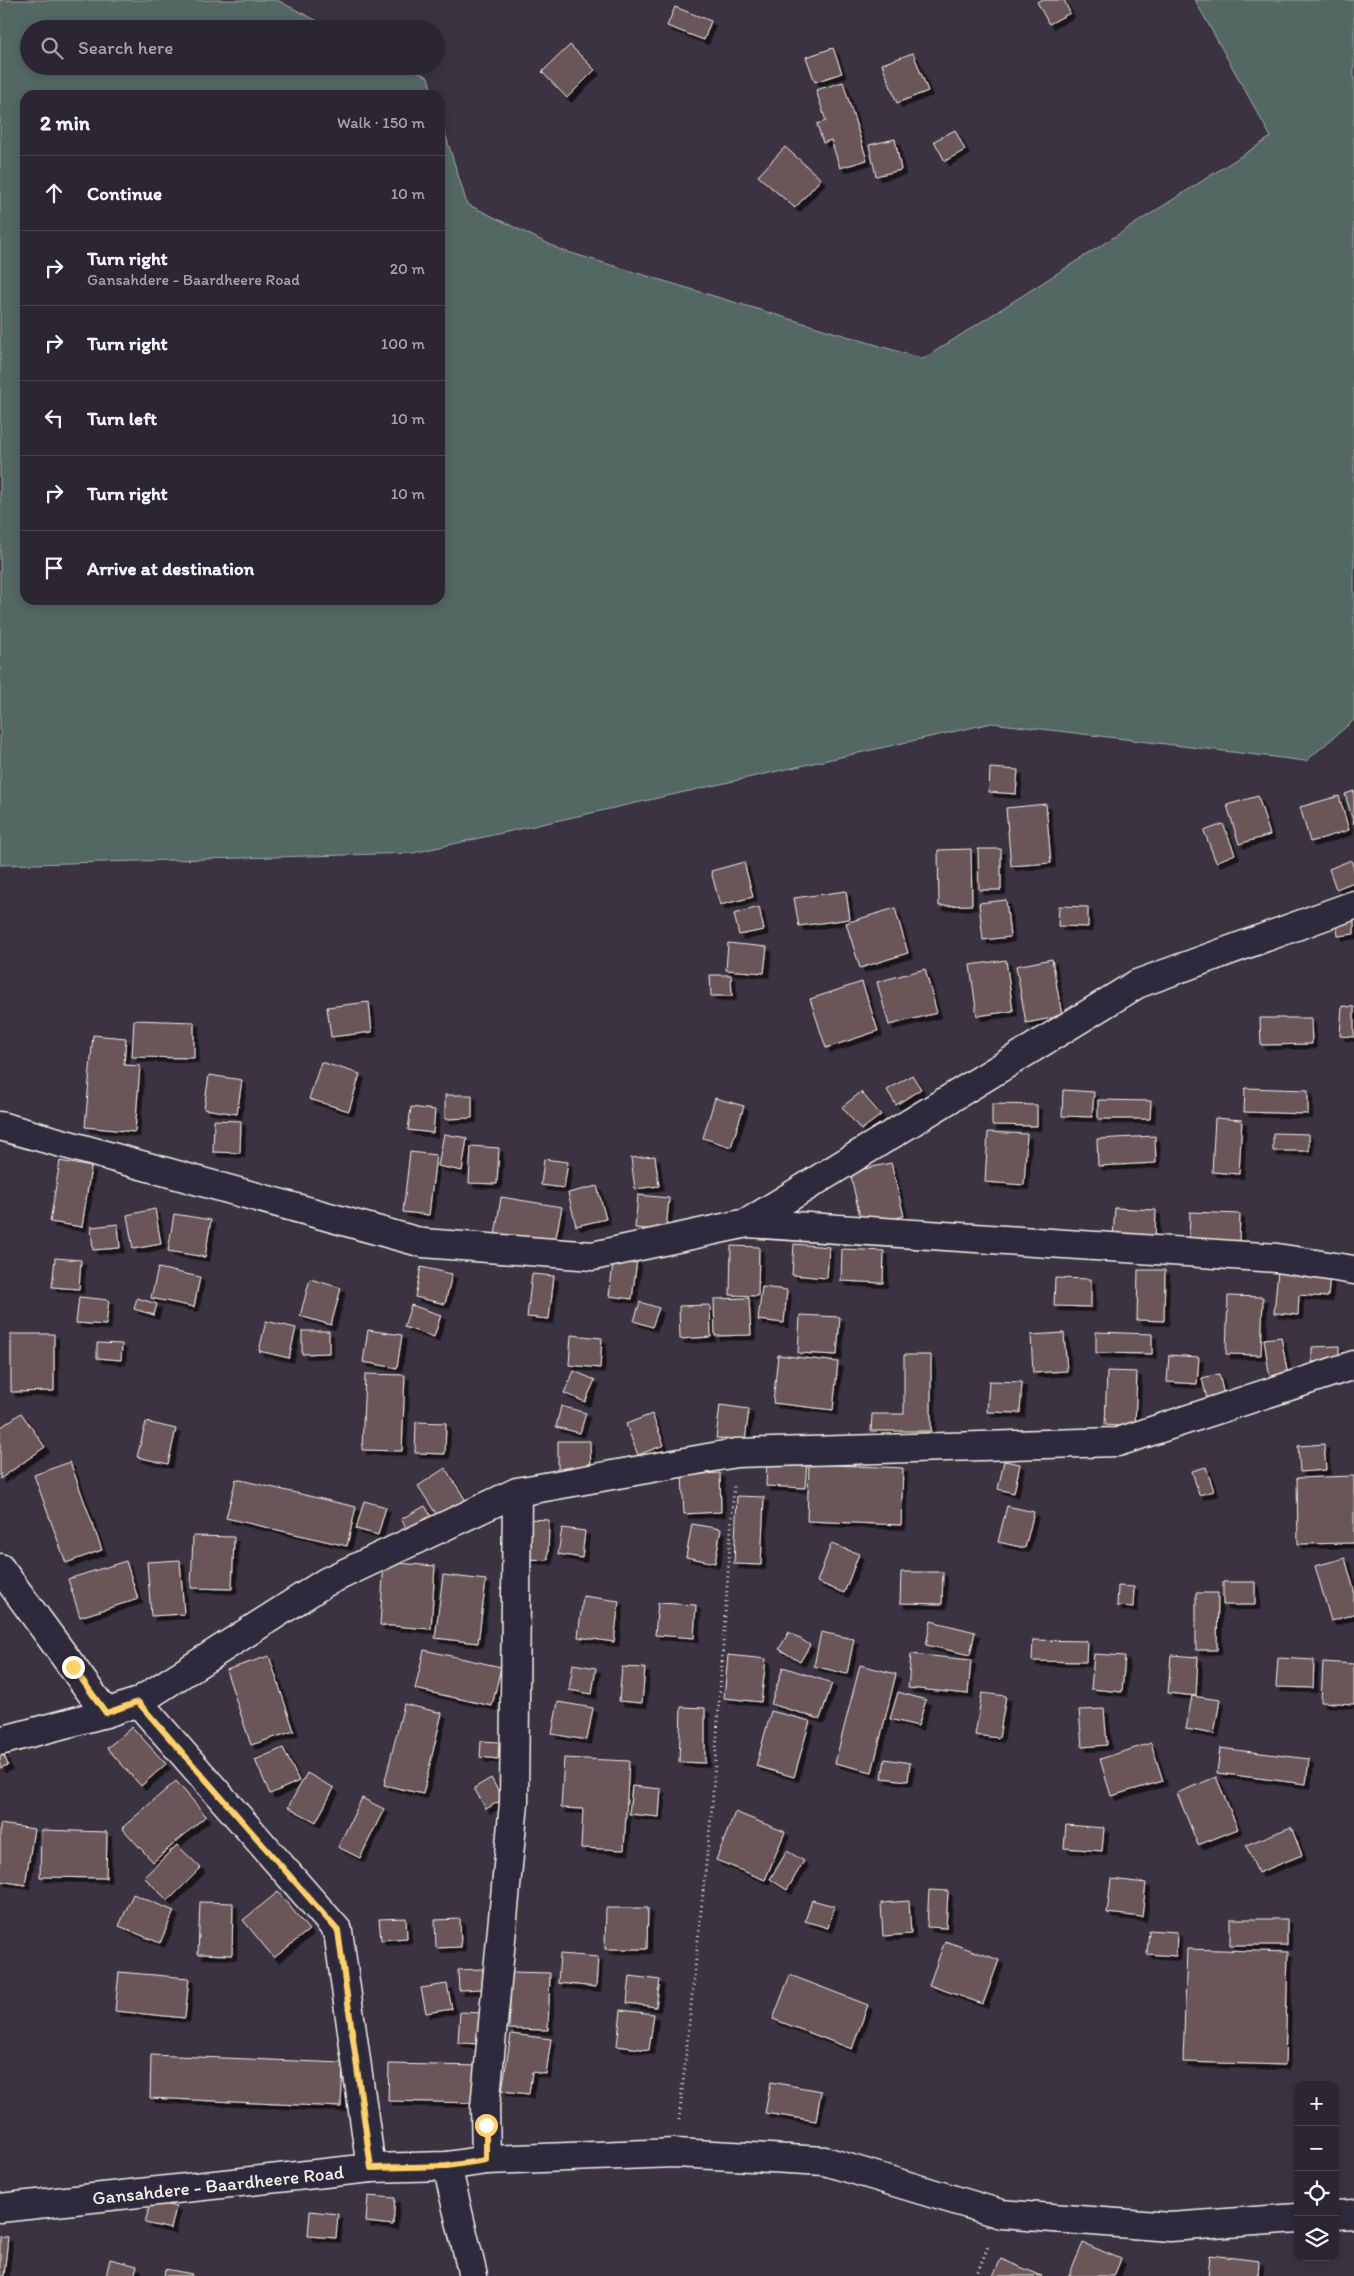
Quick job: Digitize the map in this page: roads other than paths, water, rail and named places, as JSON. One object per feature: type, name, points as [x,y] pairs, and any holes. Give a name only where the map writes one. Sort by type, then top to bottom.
[{"type":"street","points":[[748,1223],[1137,984],[1354,904]]},
{"type":"street","points":[[0,1126],[422,1243],[593,1256],[748,1223],[1277,1258],[1354,1270]]},
{"type":"street","points":[[0,1741],[106,1713],[138,1702],[326,1582],[517,1492],[736,1453],[1118,1442],[1354,1365]]},
{"type":"street","points":[[486,2160],[485,2107],[514,1803],[517,1492]]},
{"type":"street","points":[[2,1573],[106,1713]]},
{"type":"street","points":[[138,1702],[338,1931],[371,2168]]},
{"type":"street","name":"Gansahdere - Baardheere Road","points":[[0,2208],[371,2168],[447,2166],[486,2160],[675,2153],[825,2161],[1001,2214],[1170,2227],[1294,2218]]},
{"type":"street","points":[[447,2166],[473,2276]]},
{"type":"street","points":[[1339,2215],[1354,2214]]}]
